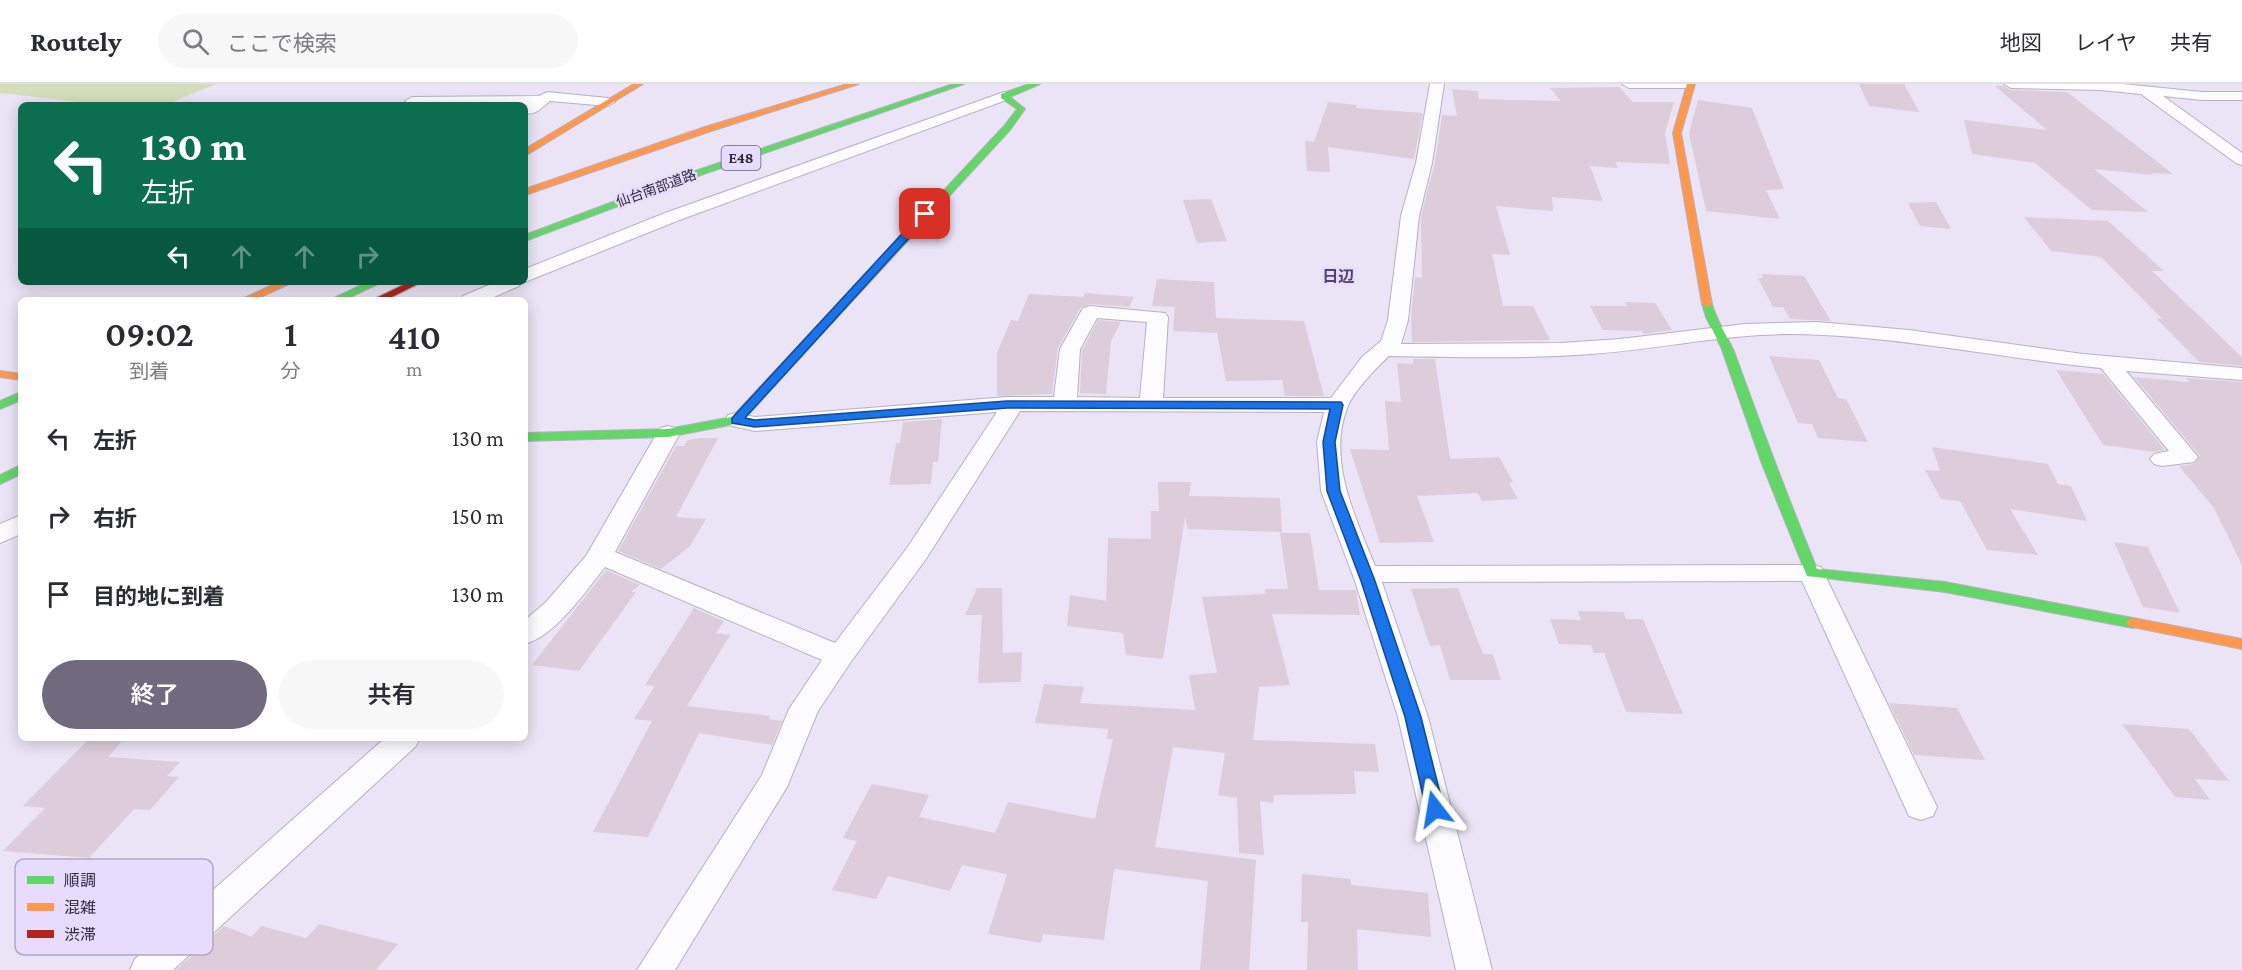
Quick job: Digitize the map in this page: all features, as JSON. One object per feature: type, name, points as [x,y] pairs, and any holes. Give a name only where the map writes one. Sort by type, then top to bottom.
[{"type":"main road","points":[[528,151],[639,84]]},
{"type":"main road","points":[[528,191],[708,129],[855,84]]},
{"type":"main road","name":"仙台南部道路","points":[[601,195],[690,162],[927,84]]},
{"type":"main road","name":"仙台南部道路","points":[[528,237],[698,173],[960,84]]},
{"type":"main road","points":[[1004,96],[1036,84]]},
{"type":"main road","points":[[1689,84],[1677,133],[1709,318],[1720,333],[1767,465],[1812,573],[1945,587],[2242,644]]},
{"type":"main road","points":[[528,437],[669,434],[736,420],[1007,128],[1020,109],[1004,96]]},
{"type":"main road","points":[[252,297],[281,285]]},
{"type":"main road","points":[[342,297],[370,285]]},
{"type":"main road","points":[[384,297],[410,285]]},
{"type":"main road","points":[[0,374],[18,377]]},
{"type":"main road","points":[[0,405],[18,397]]},
{"type":"main road","points":[[0,480],[18,471]]},
{"type":"street","points":[[1437,84],[1424,163],[1410,216],[1398,321],[1391,343],[1370,362],[1337,405],[1329,442],[1333,491],[1366,574],[1413,717],[1474,970]]},
{"type":"street","points":[[1629,84],[1689,84]]},
{"type":"street","points":[[2011,84],[2144,89],[2202,96],[2242,96]]},
{"type":"street","points":[[2144,89],[2242,159]]},
{"type":"street","points":[[528,112],[547,96],[608,102]]},
{"type":"street","points":[[528,275],[671,217],[1004,96]]},
{"type":"street","points":[[412,101],[542,100]]},
{"type":"street","points":[[477,297],[505,285]]},
{"type":"street","points":[[1065,404],[1070,349],[1090,312],[1158,316],[1151,404]]},
{"type":"street","points":[[1384,350],[1473,351],[1582,348],[1786,328],[1843,331],[2108,363],[2242,374]]},
{"type":"street","points":[[2108,363],[2186,457],[2162,459]]},
{"type":"street","points":[[736,420],[755,424],[1013,404],[1337,405]]},
{"type":"street","points":[[656,970],[776,779],[804,709],[840,656],[917,553],[1013,404]]},
{"type":"street","points":[[528,631],[556,608],[600,555],[669,434]]},
{"type":"street","points":[[0,535],[18,525]]},
{"type":"street","points":[[600,555],[840,656]]},
{"type":"street","points":[[1366,574],[1812,573],[1922,807]]},
{"type":"street","points":[[213,911],[402,741]]},
{"type":"street","points":[[148,970],[165,955]]},
{"type":"green space","points":[[0,84],[216,84],[172,102],[80,102],[0,93]]},
{"type":"building","points":[[1859,84],[1904,84],[1919,112],[1869,106]]},
{"type":"building","points":[[1995,86],[2004,86],[2011,90],[2067,92],[2173,174],[2151,173],[2153,175],[2094,169],[2148,212],[2092,210],[2035,163],[1972,154],[1964,120],[2047,130]]},
{"type":"building","points":[[1619,87],[1633,102],[1674,102],[1665,133],[1670,164],[1615,162],[1618,168],[1590,166],[1603,201],[1552,197],[1553,211],[1496,206],[1510,255],[1492,254],[1503,306],[1533,306],[1550,340],[1412,342],[1411,317],[1415,277],[1422,278],[1421,216],[1435,162],[1442,115],[1457,116],[1452,89],[1478,91],[1479,99],[1561,101],[1550,88]]},
{"type":"building","points":[[1698,100],[1752,108],[1784,189],[1766,190],[1780,219],[1706,211],[1689,133]]},
{"type":"building","points":[[1328,102],[1357,105],[1356,108],[1423,113],[1414,159],[1328,147],[1330,172],[1307,171],[1305,141],[1314,142]]},
{"type":"building","points":[[1211,199],[1227,241],[1197,243],[1183,200]]},
{"type":"building","points":[[1936,202],[1951,229],[1920,226],[1908,203]]},
{"type":"building","points":[[2024,217],[2108,221],[2164,271],[2152,271],[2242,357],[2242,366],[2199,362],[2156,318],[2162,319],[2101,257],[2051,251]]},
{"type":"building","points":[[1761,274],[1804,276],[1831,321],[1790,319],[1783,307],[1773,307],[1758,278],[1763,278]]},
{"type":"building","points":[[1157,279],[1214,282],[1216,318],[1304,321],[1324,396],[1285,396],[1282,380],[1226,381],[1217,333],[1173,331],[1175,307],[1152,306]]},
{"type":"building","points":[[1085,293],[1134,297],[1129,307],[1090,304],[1081,307],[1058,348],[1052,394],[997,396],[997,353],[1011,320],[1018,321],[1029,294],[1083,297]]},
{"type":"building","points":[[1625,302],[1655,303],[1672,330],[1643,334],[1642,331],[1603,330],[1590,306],[1627,306]]},
{"type":"building","points":[[1098,320],[1121,322],[1111,341],[1106,394],[1080,393],[1082,350]]},
{"type":"building","points":[[1769,356],[1819,360],[1838,398],[1846,399],[1868,442],[1818,438],[1812,424],[1798,423]]},
{"type":"building","points":[[1413,359],[1435,359],[1450,459],[1499,457],[1513,482],[1509,483],[1518,499],[1482,501],[1478,493],[1417,496],[1434,542],[1380,543],[1350,449],[1389,450],[1385,401],[1401,402],[1397,363],[1413,364]]},
{"type":"building","points":[[2056,370],[2103,374],[2165,450],[2154,452],[2103,445]]},
{"type":"building","points":[[2134,377],[2189,382],[2186,378],[2242,382],[2242,565],[2214,508],[2179,466],[2194,464],[2200,456]]},
{"type":"building","points":[[942,419],[938,462],[933,462],[931,484],[889,485],[896,443],[900,443],[903,422]]},
{"type":"building","points":[[718,438],[676,517],[706,519],[689,547],[661,569],[618,551],[676,446],[684,446],[688,440]]},
{"type":"building","points":[[1932,447],[2048,464],[2058,484],[2071,486],[2087,521],[2010,509],[2038,555],[1987,550],[1960,501],[1941,499],[1925,470],[1940,471]]},
{"type":"building","points":[[1158,482],[1191,482],[1189,496],[1280,498],[1282,532],[1188,529],[1185,517],[1163,659],[1126,655],[1123,633],[1067,626],[1070,595],[1106,601],[1108,538],[1151,539],[1151,511],[1159,511]]},
{"type":"building","points":[[1280,533],[1310,533],[1319,590],[1356,590],[1360,615],[1272,614],[1290,685],[1259,687],[1253,740],[1375,744],[1379,772],[1354,771],[1356,794],[1274,795],[1273,803],[1260,801],[1264,855],[1239,853],[1237,798],[1218,795],[1225,753],[1173,747],[1155,847],[1256,860],[1249,970],[1200,970],[1208,881],[1114,869],[1104,940],[1043,934],[1041,943],[988,934],[1007,874],[962,865],[950,891],[888,876],[876,899],[832,890],[857,841],[843,838],[872,784],[929,795],[919,817],[995,833],[1008,802],[1095,819],[1113,739],[1107,739],[1108,729],[1035,723],[1044,684],[1084,687],[1080,703],[1195,710],[1189,675],[1217,673],[1202,597],[1265,594],[1265,589],[1288,589]]},
{"type":"building","points":[[2114,542],[2148,547],[2180,613],[2143,607]]},
{"type":"building","points":[[606,570],[640,585],[631,592],[636,592],[579,671],[532,665]]},
{"type":"building","points":[[977,588],[1002,588],[1003,653],[1022,652],[1021,682],[978,683],[982,615],[965,615]]},
{"type":"building","points":[[1458,588],[1483,654],[1493,654],[1501,680],[1450,680],[1440,645],[1430,646],[1411,589]]},
{"type":"building","points":[[694,608],[724,621],[716,633],[730,635],[687,706],[770,716],[769,719],[782,721],[772,745],[699,733],[648,837],[593,832],[652,721],[634,719],[655,686],[645,685]]},
{"type":"building","points":[[1578,611],[1623,612],[1626,619],[1643,619],[1683,714],[1626,712],[1604,653],[1594,653],[1591,645],[1559,644],[1550,619],[1581,620]]},
{"type":"building","points":[[1889,703],[1957,708],[1985,760],[1914,755]]},
{"type":"building","points":[[2122,724],[2189,729],[2229,781],[2195,779],[2210,800],[2175,797]]},
{"type":"building","points":[[87,741],[122,741],[108,757],[180,762],[167,776],[179,777],[150,810],[134,809],[89,858],[3,851],[45,808],[23,806]]},
{"type":"building","points":[[1302,874],[1351,879],[1351,885],[1428,893],[1431,937],[1357,929],[1358,970],[1307,970],[1308,922],[1301,922]]},
{"type":"building","points":[[319,924],[398,944],[376,970],[176,970],[192,955],[213,955],[213,936],[224,926],[252,937],[261,926],[306,938]]},
{"type":"traffic: fast","points":[[528,237],[698,173],[960,84]]},
{"type":"traffic: fast","points":[[1004,96],[1036,84]]},
{"type":"traffic: fast","points":[[528,437],[668,433],[736,420],[1007,128],[1021,109],[1004,96]]},
{"type":"traffic: fast","points":[[342,297],[370,285]]},
{"type":"traffic: fast","points":[[1707,304],[1726,347],[1812,573],[1945,587],[2133,623]]},
{"type":"traffic: fast","points":[[0,405],[18,397]]},
{"type":"traffic: fast","points":[[0,480],[18,471]]},
{"type":"traffic: slow","points":[[528,151],[639,84]]},
{"type":"traffic: slow","points":[[528,191],[708,129],[855,84]]},
{"type":"traffic: slow","points":[[1691,84],[1677,133],[1707,304]]},
{"type":"traffic: slow","points":[[252,297],[281,285]]},
{"type":"traffic: slow","points":[[0,374],[18,377]]},
{"type":"traffic: slow","points":[[2133,623],[2242,644]]},
{"type":"traffic: jam","points":[[384,297],[410,285]]},
{"type":"district","name":"日辺","points":[[1338,276]]},
{"type":"route","points":[[925,214],[736,420],[755,424],[1007,404],[1337,405],[1329,442],[1333,491],[1368,581],[1413,717],[1435,809]]}]
